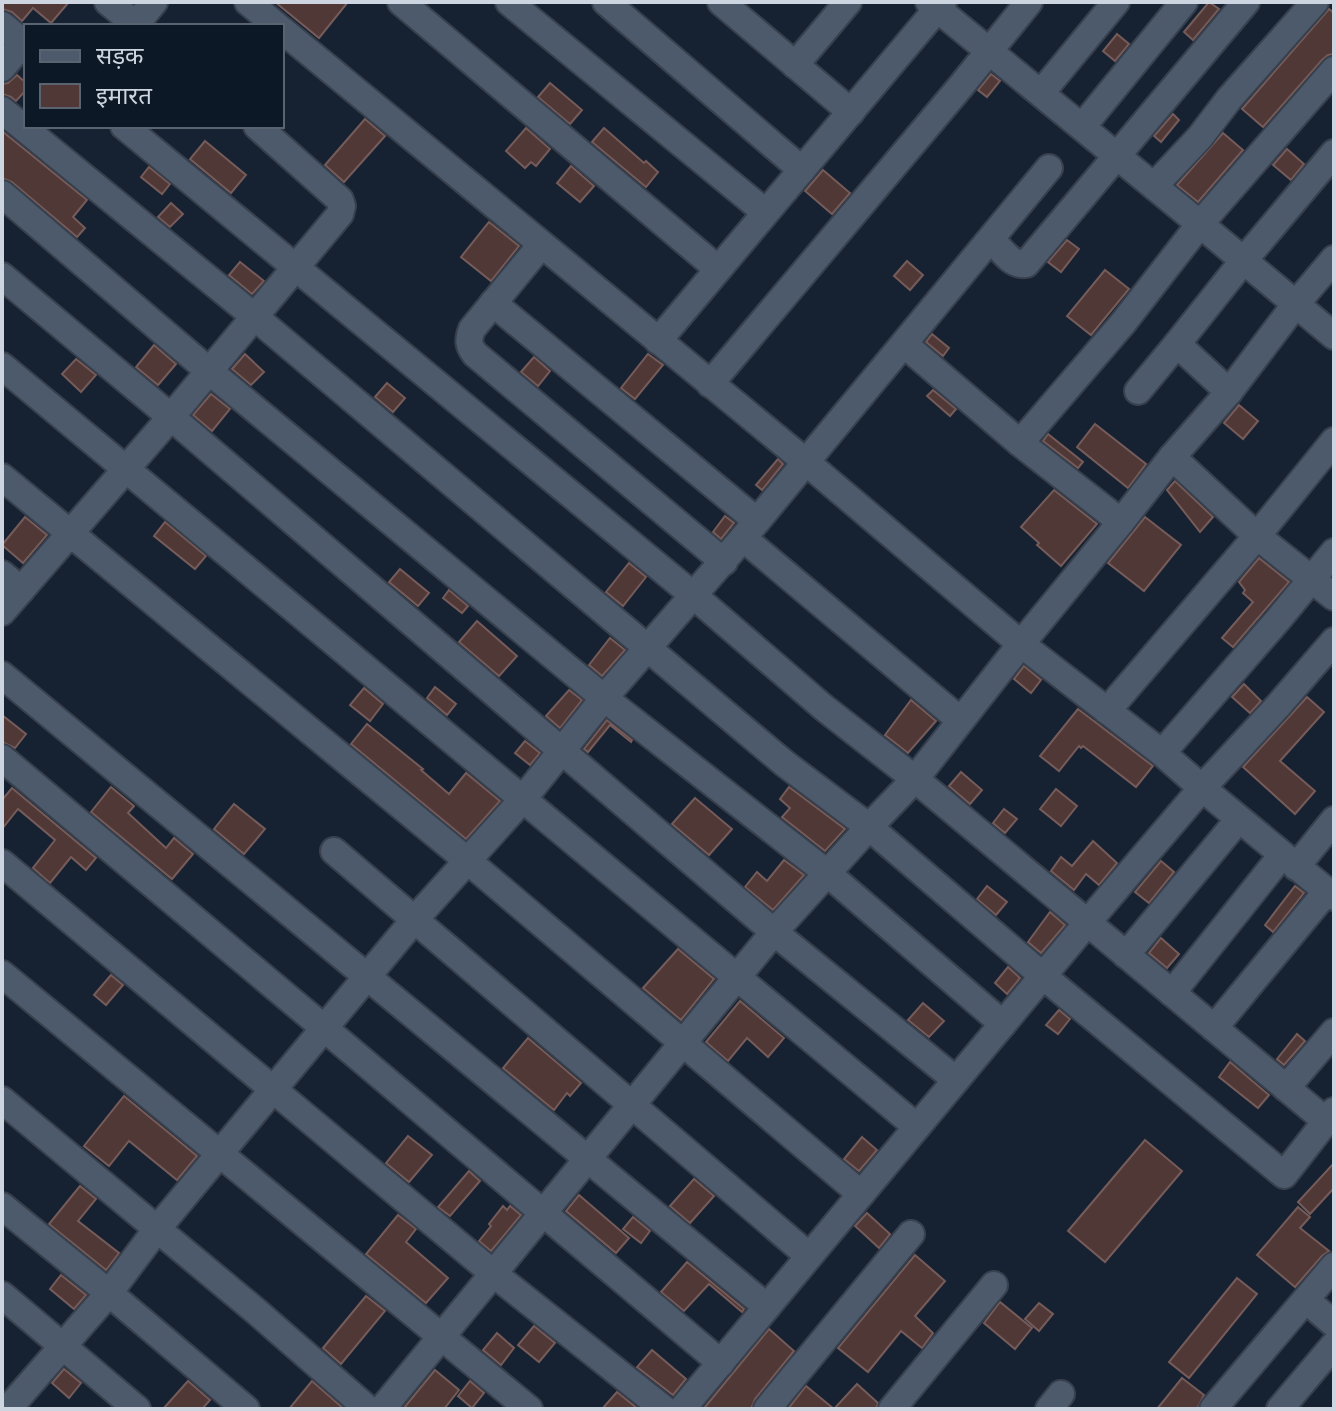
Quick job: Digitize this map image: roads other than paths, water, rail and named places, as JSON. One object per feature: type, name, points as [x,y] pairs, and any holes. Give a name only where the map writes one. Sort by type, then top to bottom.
[{"type":"street","points":[[108,2],[136,24]]},
{"type":"street","points":[[138,24],[154,2]]},
{"type":"street","points":[[248,2],[275,24]]},
{"type":"street","points":[[401,2],[718,269]]},
{"type":"street","points":[[509,2],[765,212]]},
{"type":"street","points":[[606,2],[802,170]]},
{"type":"street","points":[[721,2],[851,112]]},
{"type":"street","points":[[795,65],[848,2]]},
{"type":"street","points":[[710,384],[1029,2]]},
{"type":"street","points":[[1041,93],[1116,2]]},
{"type":"street","points":[[1082,127],[1184,2]]},
{"type":"street","points":[[991,239],[1013,262],[1026,264],[1246,2]]},
{"type":"street","points":[[1154,186],[1315,2]]},
{"type":"street","points":[[658,341],[851,112],[937,4],[989,51],[1334,336]]},
{"type":"street","points":[[2,25],[24,44],[2,68]]},
{"type":"street","points":[[284,32],[806,462],[1021,644],[1162,753],[1330,894],[1214,1028]]},
{"type":"street","points":[[1020,443],[1141,301],[1200,224],[1334,70]]},
{"type":"street","points":[[2,110],[255,317],[784,763],[869,827],[1284,1175],[1330,1116],[1286,1088],[126,128]]},
{"type":"street","points":[[2,612],[11,582],[70,532],[171,417],[340,214],[340,200],[259,128]]},
{"type":"street","points":[[1138,391],[1334,153]]},
{"type":"street","points":[[15,1400],[109,1293],[157,1229],[415,919],[523,799],[604,698],[724,562],[1049,168]]},
{"type":"street","points":[[2,194],[209,371],[604,698],[827,873],[1003,1024]]},
{"type":"street","points":[[541,245],[472,329],[470,347],[724,562]]},
{"type":"street","points":[[382,1409],[774,932],[915,779],[1334,259]]},
{"type":"street","points":[[2,276],[774,932],[956,1080]]},
{"type":"street","points":[[493,303],[960,720]]},
{"type":"street","points":[[904,344],[1020,443],[1121,522]]},
{"type":"street","points":[[1177,344],[1229,392]]},
{"type":"street","points":[[2,366],[917,1127]]},
{"type":"street","points":[[1107,711],[1334,441]]},
{"type":"street","points":[[1172,457],[1257,536],[1334,597]]},
{"type":"street","points":[[2,477],[468,861],[861,1194]]},
{"type":"street","points":[[1162,753],[1334,552]]},
{"type":"street","points":[[682,1409],[1087,923],[1202,788],[1334,641]]},
{"type":"street","points":[[2,675],[767,1307]]},
{"type":"street","points":[[2,758],[721,1363]]},
{"type":"street","points":[[1126,955],[1239,819]]},
{"type":"street","points":[[1172,993],[1289,861],[1334,820]]},
{"type":"street","points":[[334,851],[809,1256]]},
{"type":"street","points":[[2,863],[494,1274],[664,1409]]},
{"type":"street","points":[[2,974],[529,1409]]},
{"type":"street","points":[[1286,1088],[1334,1032]]},
{"type":"street","points":[[2,1100],[257,1312],[368,1409]]},
{"type":"street","points":[[2,1206],[246,1409]]},
{"type":"street","points":[[767,1409],[911,1234]]},
{"type":"street","points":[[1213,1409],[1334,1266]]},
{"type":"street","points":[[892,1409],[994,1285]]},
{"type":"street","points":[[2,1295],[137,1409]]},
{"type":"street","points":[[1306,1300],[1334,1324]]},
{"type":"street","points":[[1280,1409],[1334,1345]]}]
